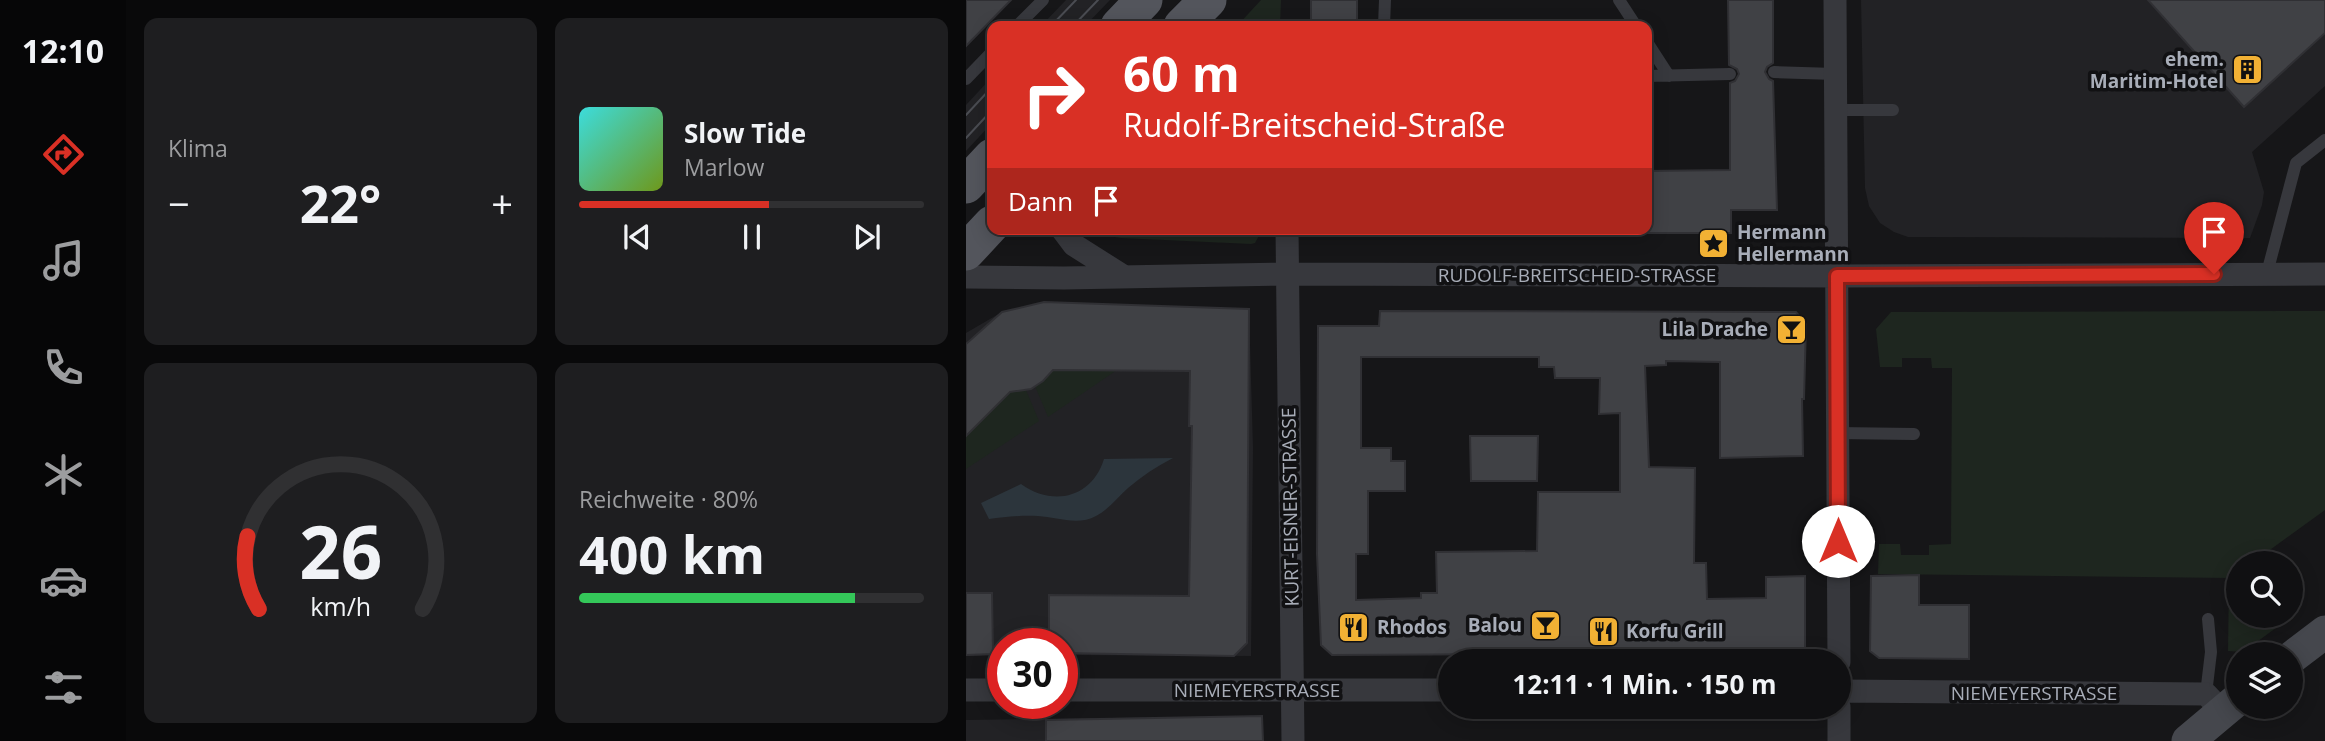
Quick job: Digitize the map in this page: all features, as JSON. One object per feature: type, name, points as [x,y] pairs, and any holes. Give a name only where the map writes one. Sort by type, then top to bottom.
[{"type":"main road","points":[[1124,21],[1144,0]]},
{"type":"main road","points":[[1187,21],[1208,0]]},
{"type":"main road","points":[[966,185],[987,162]]},
{"type":"main road","points":[[966,252],[987,230]]},
{"type":"street","points":[[1835,0],[1839,649]]},
{"type":"street","points":[[1066,235],[1074,245],[1123,276]]},
{"type":"street","name":"KURT-EISNER-STRASSE","points":[[1287,235],[1293,741]]},
{"type":"street","name":"RUDOLF-BREITSCHEID-STRASSE","points":[[966,277],[1287,274],[2325,274]]},
{"type":"street","points":[[2303,649],[2325,632]]},
{"type":"street","points":[[966,690],[987,690]]},
{"type":"street","name":"NIEMEYERSTRASSE","points":[[1078,690],[1438,690]]},
{"type":"street","name":"NIEMEYERSTRASSE","points":[[1851,691],[2222,701]]},
{"type":"street","points":[[2188,741],[2222,701]]},
{"type":"street","points":[[1839,719],[1839,741]]},
{"type":"lane","points":[[1022,21],[1043,0]]},
{"type":"lane","points":[[1384,21],[1385,0]]},
{"type":"lane","points":[[1619,0],[1633,21]]},
{"type":"lane","points":[[1652,50],[1669,76]]},
{"type":"lane","points":[[966,79],[987,57]]},
{"type":"lane","points":[[1773,72],[1835,75]]},
{"type":"lane","points":[[1652,76],[1730,74]]},
{"type":"lane","points":[[1836,110],[1893,110]]},
{"type":"lane","points":[[2267,273],[2295,163],[2325,140]]},
{"type":"lane","points":[[1837,433],[1914,434]]},
{"type":"lane","points":[[2208,619],[2211,652],[2222,701]]},
{"type":"shaded area","points":[[1066,0],[1110,0],[1090,21],[1046,21]]},
{"type":"shaded area","points":[[1261,0],[1281,0],[1280,21],[1242,21]]},
{"type":"shaded area","points":[[1861,0],[2325,0],[2325,86],[2252,152],[2264,192],[2250,238],[1908,237],[1880,223],[1869,206],[1865,188]]},
{"type":"shaded area","points":[[987,82],[987,128],[966,151],[966,105]]},
{"type":"shaded area","points":[[1106,235],[1259,235],[1255,243],[1251,244]]},
{"type":"shaded area","points":[[1044,302],[1249,309],[1253,448],[1251,656],[1078,655],[1078,628],[987,628],[987,655],[966,656],[966,333],[1002,312]]},
{"type":"shaded area","points":[[2325,311],[2325,510],[2269,551],[2226,551],[2226,578],[1878,574],[1879,544],[1900,544],[1901,555],[1929,555],[1929,545],[1951,544],[1952,368],[1932,368],[1931,358],[1902,358],[1902,367],[1880,367],[1876,329],[1891,312]]},
{"type":"shaded area","points":[[1053,370],[1117,370],[1048,417],[1035,386]]},
{"type":"shaded area","points":[[1026,390],[1039,421],[966,469],[966,436],[1010,392]]},
{"type":"shaded area","points":[[1173,458],[1144,475],[1105,510],[1089,519],[1074,521],[1013,516],[989,519],[981,503],[1021,484],[1046,495],[1070,495],[1090,483],[1104,459]]},
{"type":"shaded area","points":[[2228,628],[2276,628],[2257,642],[2228,642]]},
{"type":"shaded area","points":[[1262,716],[1263,741],[966,741],[966,720]]},
{"type":"building","points":[[966,0],[1011,0],[990,21],[987,21],[987,25],[966,46]]},
{"type":"building","points":[[1311,0],[1357,0],[1357,21],[1311,21]]},
{"type":"building","points":[[1728,0],[1773,0],[1773,63],[1765,72],[1773,81],[1777,210],[1731,210],[1731,233],[1652,233],[1652,171],[1730,170],[1730,83],[1735,81],[1739,74],[1737,69],[1729,65]]},
{"type":"building","name":"ehem. Maritim-Hotel","points":[[2148,0],[2325,0],[2325,33],[2244,107]]},
{"type":"building","points":[[1044,302],[1249,309],[1247,643],[1234,656],[1078,653],[1078,628],[1049,628],[1049,595],[1189,596],[1192,426],[1189,426],[1190,371],[1053,370],[1031,389],[1010,392],[966,436],[966,344],[1002,312]]},
{"type":"building","points":[[1380,311],[1796,312],[1806,324],[1802,399],[1803,456],[1720,458],[1720,362],[1666,361],[1666,365],[1645,366],[1649,467],[1695,468],[1694,563],[1706,563],[1707,599],[1766,598],[1766,577],[1805,576],[1805,649],[1438,649],[1438,654],[1332,655],[1321,645],[1317,554],[1318,326],[1379,326]],"holes":[[[1361,357],[1539,357],[1539,367],[1554,367],[1555,378],[1600,378],[1599,414],[1620,413],[1620,492],[1538,492],[1537,551],[1436,552],[1437,593],[1421,593],[1421,598],[1356,600],[1356,554],[1368,554],[1368,491],[1405,491],[1405,461],[1391,461],[1391,448],[1361,448]]]},
{"type":"building","points":[[1470,436],[1538,436],[1537,481],[1471,481]]},
{"type":"building","points":[[1919,575],[1919,605],[1969,605],[1969,659],[1879,658],[1870,651],[1871,576]]},
{"type":"building","points":[[966,593],[992,593],[993,628],[987,628],[987,654],[966,655]]},
{"type":"building","points":[[1262,716],[1263,741],[1046,741],[1046,720]]},
{"type":"tram line","points":[[1056,21],[1076,0]]},
{"type":"tram line","points":[[1078,21],[1098,0]]},
{"type":"tram line","points":[[966,115],[987,92]]},
{"type":"tram line","points":[[966,138],[987,115]]},
{"type":"place","name":"ehem. Maritim-Hotel","points":[[2247,70]]},
{"type":"place","name":"Hermann Hellermann","points":[[1714,243]]},
{"type":"place","name":"Lila Drache","points":[[1791,329]]},
{"type":"place","name":"Balou","points":[[1545,625]]},
{"type":"place","name":"Rhodos","points":[[1354,627]]},
{"type":"place","name":"Korfu Grill","points":[[1603,631]]},
{"type":"route","points":[[1838,541],[1837,276],[2214,274]]}]
